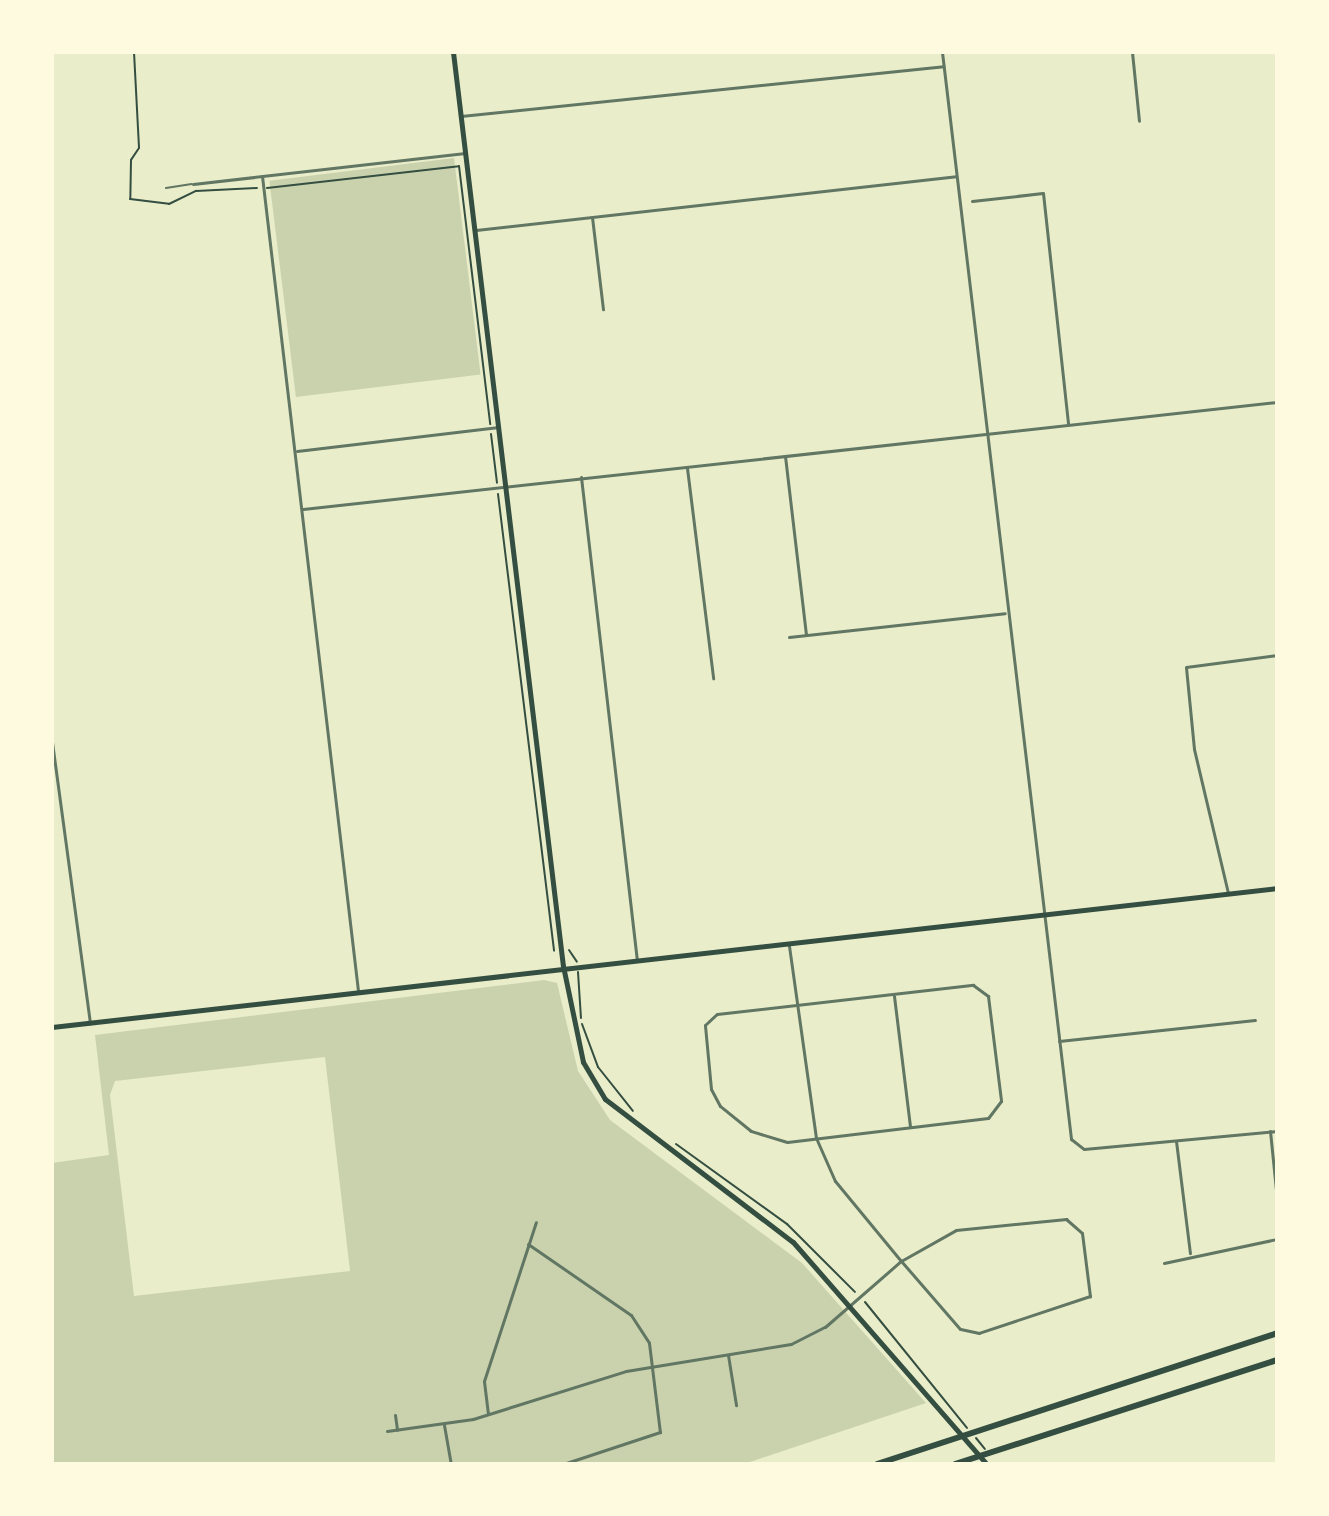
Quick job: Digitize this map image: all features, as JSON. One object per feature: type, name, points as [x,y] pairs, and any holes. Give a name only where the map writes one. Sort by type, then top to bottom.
[{"type":"highway","points":[[877,1464],[1277,1333]]},
{"type":"highway","points":[[955,1464],[1277,1360]]},
{"type":"main road","points":[[453,52],[561,951],[574,1035],[605,1099],[793,1242],[853,1303],[987,1464]]},
{"type":"main road","points":[[52,1027],[563,966],[1277,888]]},
{"type":"street","points":[[942,52],[1005,613],[1071,1139],[1084,1149],[1277,1131]]},
{"type":"street","points":[[1132,52],[1139,121]]},
{"type":"street","points":[[461,116],[944,65]]},
{"type":"street","points":[[193,184],[465,153]]},
{"type":"street","points":[[262,176],[358,991]]},
{"type":"street","points":[[476,230],[956,176]]},
{"type":"street","points":[[972,201],[1043,193],[1068,425]]},
{"type":"street","points":[[592,217],[603,309]]},
{"type":"street","points":[[303,509],[1277,402]]},
{"type":"street","points":[[295,451],[499,427]]},
{"type":"street","points":[[785,455],[806,635]]},
{"type":"street","points":[[686,466],[713,678]]},
{"type":"street","points":[[581,477],[637,958]]},
{"type":"street","points":[[789,637],[1005,613]]},
{"type":"street","points":[[1228,893],[1194,749],[1186,667],[1277,655]]},
{"type":"street","points":[[52,742],[90,1023]]},
{"type":"street","points":[[387,1431],[444,1425],[653,1366],[791,1344],[853,1303],[901,1261],[956,1230],[1066,1219],[1079,1225],[1090,1296],[966,1332],[901,1261],[835,1181],[816,1138],[788,941]]},
{"type":"street","points":[[973,985],[988,996],[1001,1101],[996,1115],[816,1138],[774,1139],[720,1106],[705,1025],[717,1014],[797,1005],[973,985]]},
{"type":"street","points":[[894,994],[910,1127]]},
{"type":"street","points":[[1059,1041],[1255,1020]]},
{"type":"street","points":[[1270,1131],[1277,1200]]},
{"type":"street","points":[[1176,1141],[1190,1253]]},
{"type":"street","points":[[488,1414],[484,1381],[536,1222]]},
{"type":"street","points":[[1164,1263],[1190,1253],[1277,1239]]},
{"type":"street","points":[[528,1244],[639,1322],[653,1366],[660,1432],[563,1464]]},
{"type":"street","points":[[728,1355],[736,1405]]},
{"type":"street","points":[[395,1415],[397,1430]]},
{"type":"street","points":[[444,1425],[451,1464]]},
{"type":"lane","points":[[166,188],[193,184]]},
{"type":"path","points":[[134,52],[139,148],[131,160],[130,199],[169,204],[196,191],[258,188]]},
{"type":"path","points":[[270,187],[459,166],[551,939],[561,951],[572,950],[578,974]]},
{"type":"path","points":[[965,1425],[990,1454]]},
{"type":"green space","points":[[454,158],[481,374],[296,397],[269,181]]},
{"type":"green space","points":[[544,980],[557,983],[578,1071],[610,1120],[802,1263],[926,1403],[744,1464],[52,1464],[52,1163],[109,1155],[95,1035]],"holes":[[[325,1057],[350,1271],[134,1296],[110,1095],[115,1081]]]}]
